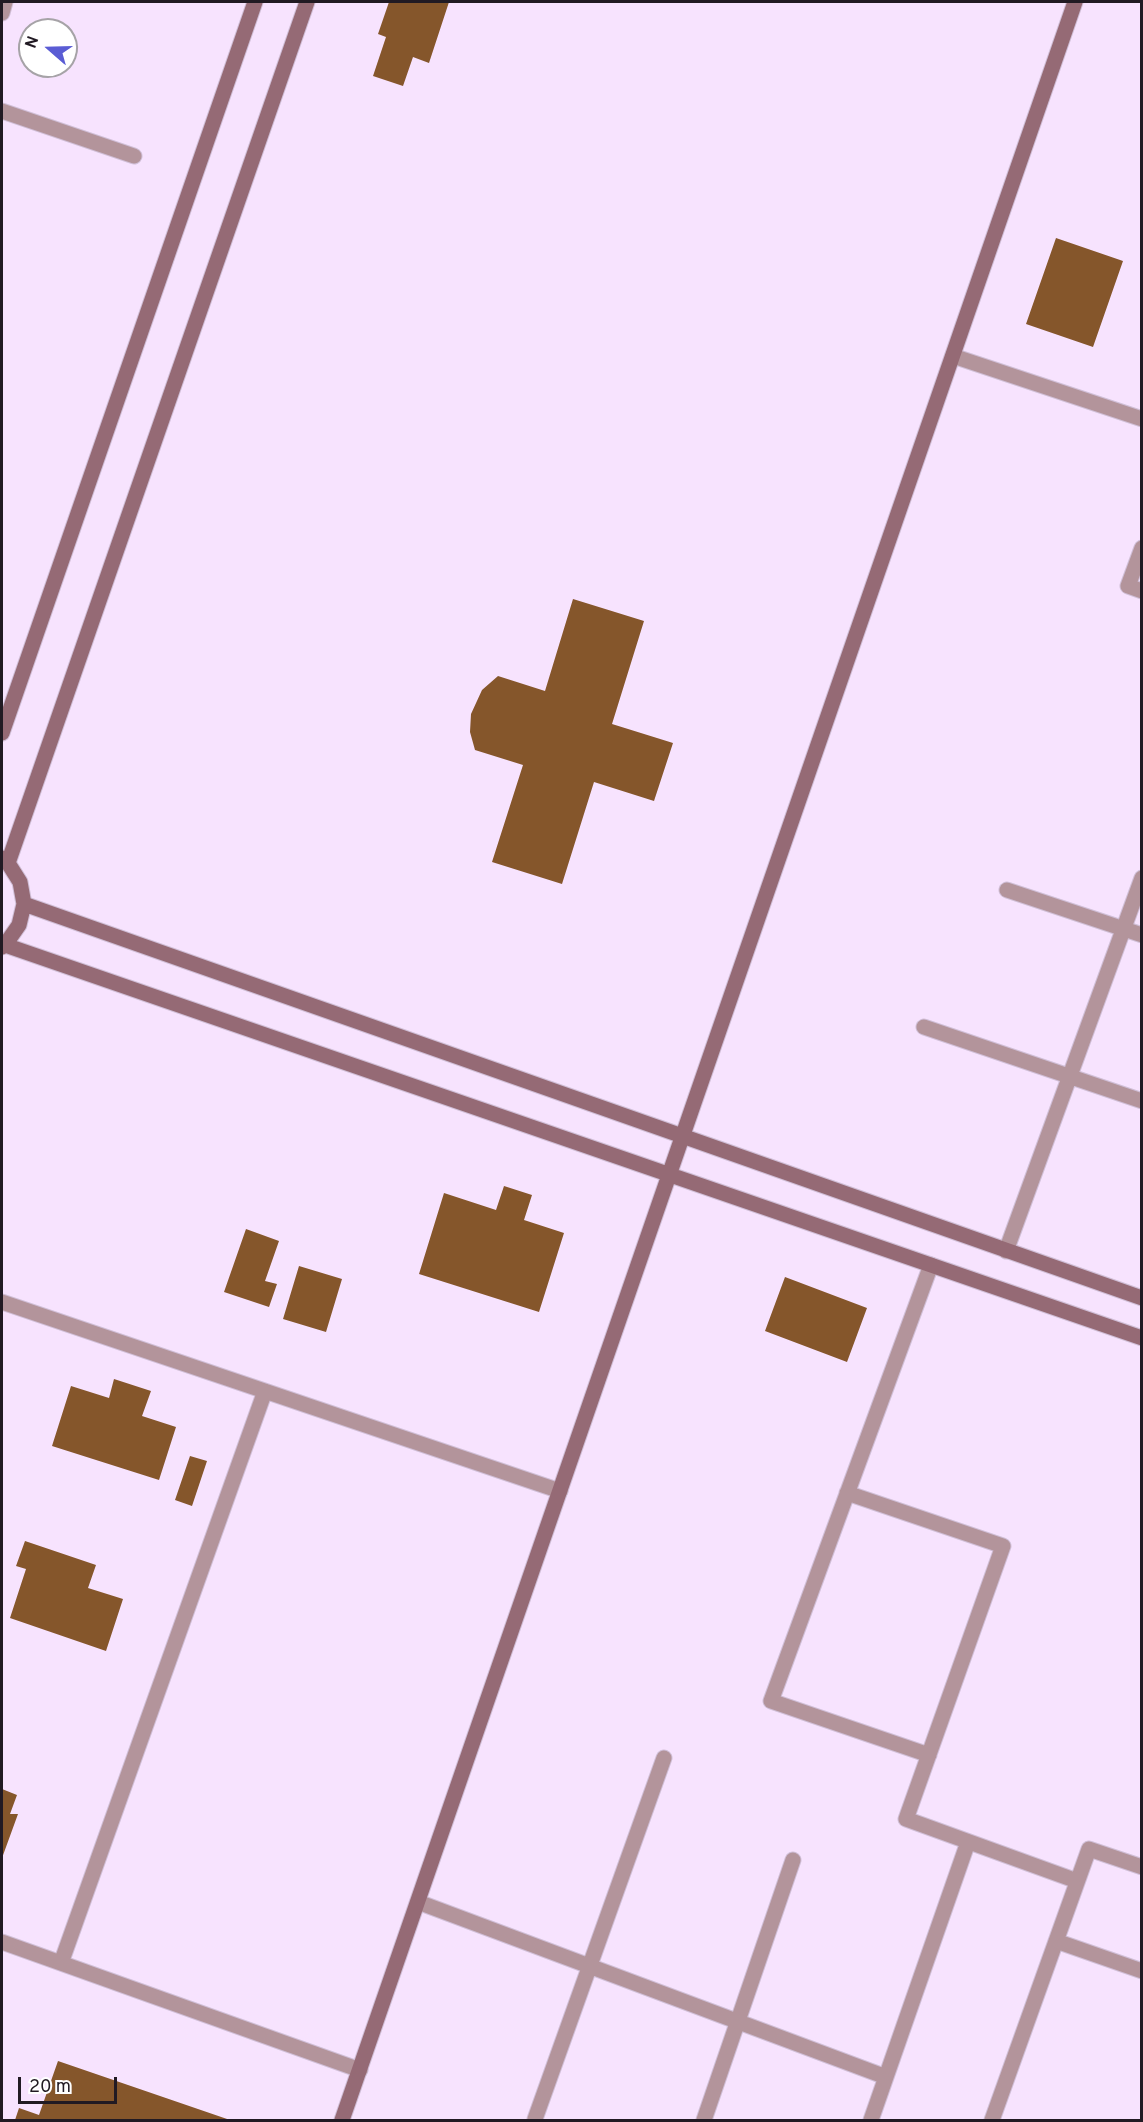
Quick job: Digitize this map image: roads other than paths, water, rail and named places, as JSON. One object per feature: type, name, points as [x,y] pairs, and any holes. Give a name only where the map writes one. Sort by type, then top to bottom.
[{"type":"street","points":[[2,13],[5,2]]},
{"type":"street","points":[[2,733],[255,2]]},
{"type":"street","points":[[307,2],[5,861],[20,882],[24,904],[19,925],[3,946],[1142,1338]]},
{"type":"street","points":[[342,2121],[1075,2]]},
{"type":"street","points":[[2,111],[134,156]]},
{"type":"street","points":[[953,356],[1142,419]]},
{"type":"street","points":[[1142,548],[1128,586],[1142,591]]},
{"type":"street","points":[[1006,1251],[1142,878]]},
{"type":"street","points":[[1007,890],[1142,935]]},
{"type":"street","points":[[24,904],[1142,1298]]},
{"type":"street","points":[[924,1027],[1142,1101]]},
{"type":"street","points":[[929,1755],[771,1701],[931,1265]]},
{"type":"street","points":[[2,1302],[560,1491]]},
{"type":"street","points":[[61,1963],[265,1391]]},
{"type":"street","points":[[847,1493],[1003,1546],[906,1820],[1077,1881]]},
{"type":"street","points":[[535,2119],[664,1758]]},
{"type":"street","points":[[871,2121],[968,1842]]},
{"type":"street","points":[[992,2121],[1089,1849],[1142,1867]]},
{"type":"street","points":[[704,2121],[793,1860]]},
{"type":"street","points":[[418,1902],[886,2077]]},
{"type":"street","points":[[1056,1941],[1142,1971]]},
{"type":"street","points":[[2,1942],[360,2070]]}]
